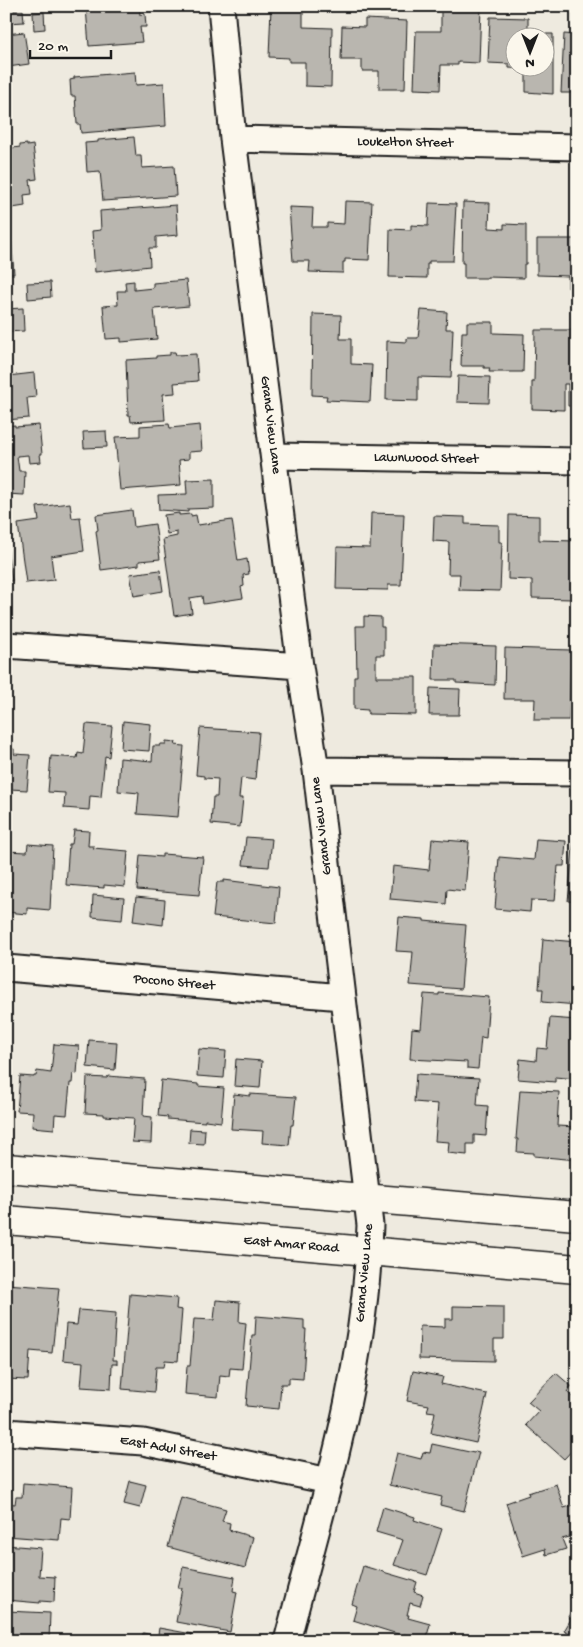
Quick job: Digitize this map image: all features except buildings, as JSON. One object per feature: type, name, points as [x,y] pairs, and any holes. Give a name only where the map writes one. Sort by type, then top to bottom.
[{"type":"main road","points":[[6,1168],[577,1216]]},
{"type":"main road","name":"East Amar Road","points":[[6,1220],[577,1269]]},
{"type":"street","name":"Grand View Lane","points":[[221,6],[233,139],[275,456],[300,666],[316,770],[370,1226],[370,1252],[352,1387],[287,1641]]},
{"type":"street","name":"Loukelton Street","points":[[233,139],[577,147]]},
{"type":"street","name":"Lawnwood Street","points":[[275,456],[577,461]]},
{"type":"street","points":[[6,645],[300,666]]},
{"type":"street","points":[[316,770],[577,773]]},
{"type":"street","name":"Pocono Street","points":[[6,968],[342,997]]},
{"type":"street","name":"East Adul Street","points":[[6,1432],[143,1442],[329,1481]]}]
